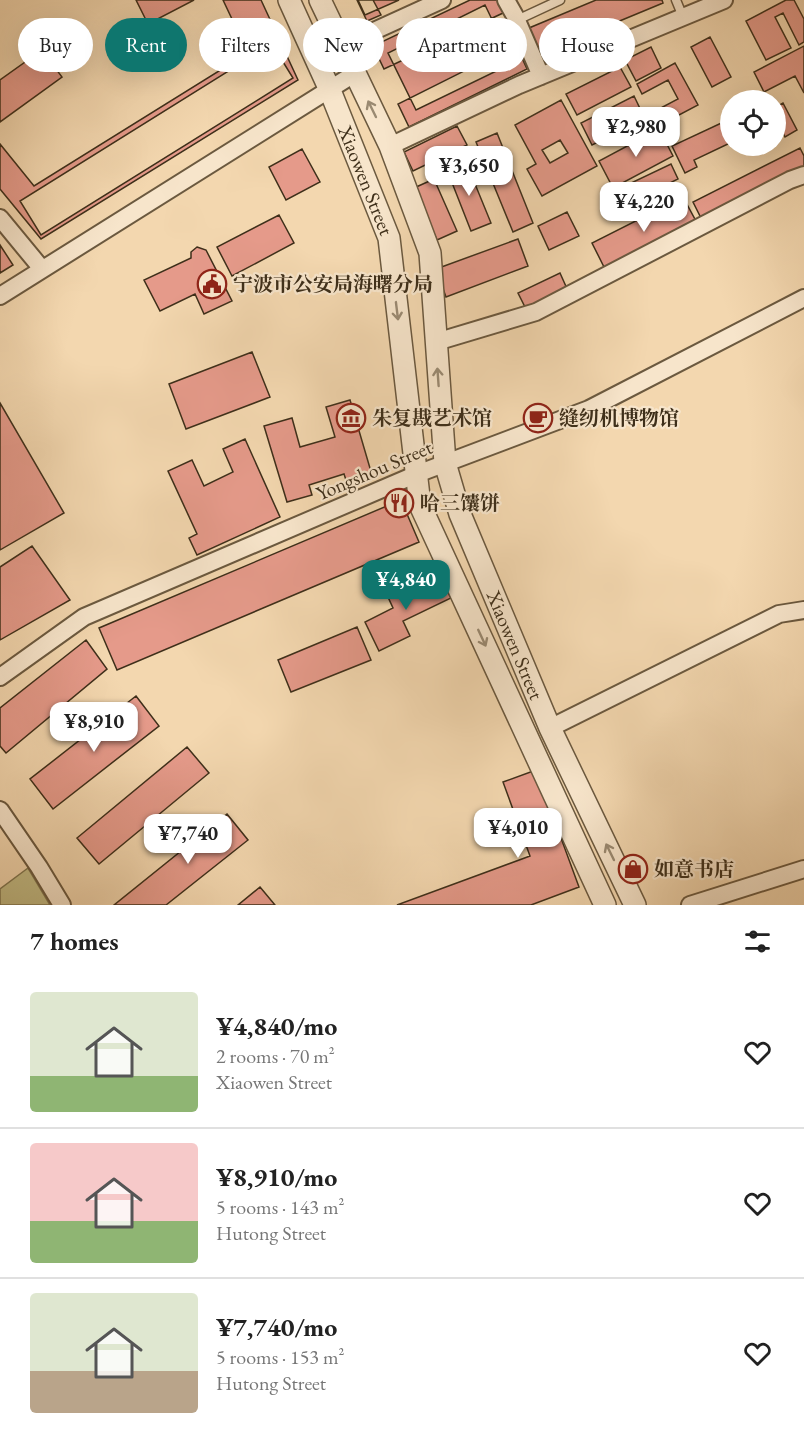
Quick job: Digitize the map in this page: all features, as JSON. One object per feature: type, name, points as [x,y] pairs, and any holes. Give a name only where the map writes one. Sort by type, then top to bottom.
[{"type":"street","name":"Xiaowen Street","points":[[289,0],[329,88],[388,238],[420,505],[605,905]]},
{"type":"street","name":"Xiaowen Street","points":[[320,0],[328,18]]},
{"type":"street","points":[[384,26],[442,0]]},
{"type":"street","points":[[506,0],[516,18]]},
{"type":"street","points":[[390,146],[541,76],[724,0]]},
{"type":"street","points":[[527,43],[541,76]]},
{"type":"street","name":"Xiaowen Street","points":[[354,74],[390,146],[430,253],[445,463],[460,514],[550,728],[635,905]]},
{"type":"street","points":[[0,296],[354,74]]},
{"type":"street","points":[[436,342],[536,312],[790,180],[804,175]]},
{"type":"street","points":[[0,218],[42,269]]},
{"type":"street","name":"Yongshou Street","points":[[0,677],[84,617],[417,474],[589,409],[804,298]]},
{"type":"street","points":[[550,728],[779,614],[804,610]]},
{"type":"street","points":[[0,810],[62,905]]},
{"type":"street","points":[[690,905],[804,869]]},
{"type":"lane","points":[[521,18],[560,0]]},
{"type":"lane","points":[[676,0],[683,17]]},
{"type":"shaded area","points":[[28,868],[50,905],[0,905],[0,889]]},
{"type":"building","points":[[136,0],[194,0],[160,18],[145,18]]},
{"type":"building","points":[[223,0],[261,0],[269,18],[231,18]]},
{"type":"building","points":[[357,0],[373,0],[381,15],[366,18]]},
{"type":"building","points":[[358,0],[399,0],[365,15]]},
{"type":"building","points":[[470,0],[498,0],[503,13],[492,18],[432,18]]},
{"type":"building","points":[[596,0],[662,0],[663,3],[627,18],[553,18]]},
{"type":"building","points":[[786,0],[794,0],[804,19],[804,42],[799,45],[783,13],[775,17],[791,48],[766,60],[746,21]]},
{"type":"building","points":[[485,5],[491,18],[459,18]]},
{"type":"building","points":[[539,24],[539,52],[529,28]]},
{"type":"building","points":[[396,35],[396,63],[384,69],[384,41]]},
{"type":"building","points":[[710,37],[731,77],[712,87],[691,47]]},
{"type":"building","points":[[804,46],[804,93],[795,76],[768,90],[763,90],[754,72]]},
{"type":"building","points":[[651,47],[661,68],[636,81],[631,72],[635,72],[635,55]]},
{"type":"building","points":[[396,49],[396,69],[388,53]]},
{"type":"building","points":[[675,63],[698,105],[662,124],[655,111],[678,99],[668,80],[642,94],[637,84]]},
{"type":"building","points":[[291,65],[298,80],[41,239],[0,189],[0,144],[34,186],[217,72],[291,72]]},
{"type":"building","points":[[18,67],[18,72],[58,72],[62,77],[0,122],[0,80]]},
{"type":"building","points":[[227,72],[289,72],[293,78],[41,235],[20,201]]},
{"type":"building","points":[[397,72],[494,72],[416,110]]},
{"type":"building","points":[[462,72],[521,72],[409,127],[398,104]]},
{"type":"building","points":[[610,72],[623,72],[631,87],[577,115],[566,94]]},
{"type":"building","points":[[634,96],[645,119],[592,145],[581,123]]},
{"type":"building","points":[[561,100],[597,166],[542,196],[527,169],[536,164],[515,125]],"holes":[[[560,140],[568,153],[550,163],[542,150]]]},
{"type":"building","points":[[786,109],[797,130],[786,136]]},
{"type":"building","points":[[720,124],[720,148],[694,160],[697,167],[685,173],[672,146]]},
{"type":"building","points":[[457,126],[467,145],[413,171],[404,152]]},
{"type":"building","points":[[659,129],[673,156],[613,188],[599,161]]},
{"type":"building","points":[[497,133],[533,223],[513,232],[476,142]]},
{"type":"building","points":[[800,148],[804,156],[804,169],[702,220],[693,202]]},
{"type":"building","points":[[302,149],[320,182],[286,200],[269,167]]},
{"type":"building","points":[[466,162],[491,223],[471,231],[447,170]]},
{"type":"building","points":[[671,164],[678,179],[618,209],[610,193]]},
{"type":"building","points":[[434,179],[457,231],[437,240],[414,188]]},
{"type":"building","points":[[683,197],[697,223],[605,269],[592,243]]},
{"type":"building","points":[[567,212],[579,236],[549,250],[538,226]]},
{"type":"building","points":[[279,215],[294,243],[232,276],[217,247]]},
{"type":"building","points":[[518,239],[528,266],[446,297],[436,269]]},
{"type":"building","points":[[0,245],[13,265],[0,273]]},
{"type":"building","points":[[197,247],[206,250],[232,301],[204,314],[195,294],[160,311],[144,280],[191,258],[191,252]]},
{"type":"building","points":[[560,273],[568,291],[527,311],[518,293]]},
{"type":"building","points":[[252,352],[270,397],[186,429],[169,384]]},
{"type":"building","points":[[350,400],[372,475],[347,483],[344,474],[309,485],[312,495],[287,502],[264,426],[292,418],[300,447],[335,437],[326,407]]},
{"type":"building","points":[[0,403],[64,513],[0,550]]},
{"type":"building","points":[[245,439],[280,517],[197,555],[189,538],[197,534],[168,471],[192,460],[204,486],[233,472],[223,449]]},
{"type":"building","points":[[401,500],[419,542],[117,670],[99,628]]},
{"type":"building","points":[[32,546],[70,600],[0,640],[0,567]]},
{"type":"building","points":[[438,573],[451,598],[403,621],[410,636],[379,651],[365,622],[393,608],[388,597]]},
{"type":"building","points":[[357,627],[371,660],[291,692],[278,660]]},
{"type":"building","points":[[86,640],[107,669],[6,753],[0,746],[0,708]]},
{"type":"building","points":[[136,696],[159,726],[53,809],[30,779]]},
{"type":"building","points":[[187,747],[209,773],[99,864],[77,838]]},
{"type":"building","points":[[536,770],[579,887],[531,905],[397,905],[530,856],[503,782]]},
{"type":"building","points":[[227,814],[248,840],[166,905],[114,905]]},
{"type":"building","points":[[260,887],[275,905],[238,905]]},
{"type":"place","name":"宁波市公安局海曙分局","points":[[212,284]]},
{"type":"place","name":"朱复戡艺术馆","points":[[351,418]]},
{"type":"place","name":"缝纫机博物馆","points":[[538,418]]},
{"type":"place","name":"哈三馕饼","points":[[399,503]]},
{"type":"place","name":"如意书店","points":[[633,869]]}]
